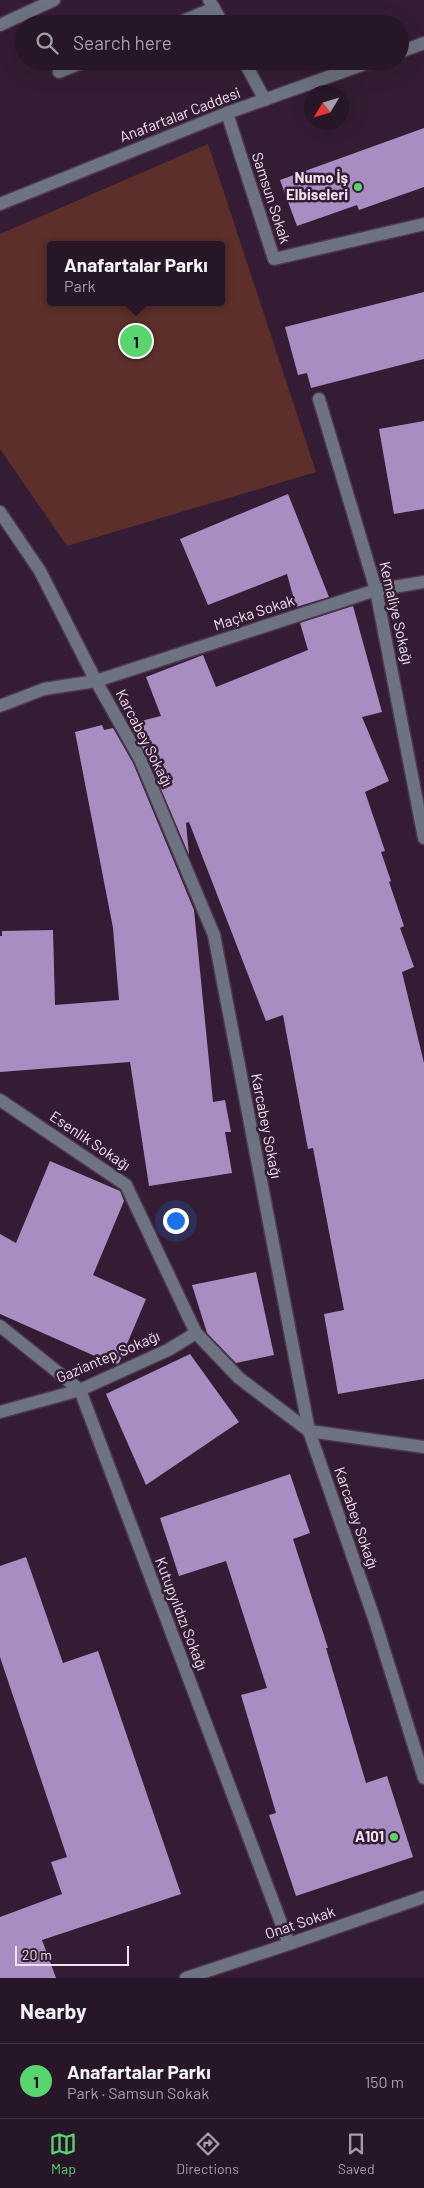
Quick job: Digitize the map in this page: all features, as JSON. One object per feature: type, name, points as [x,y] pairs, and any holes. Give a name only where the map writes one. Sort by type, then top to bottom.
[{"type":"street","points":[[22,15],[54,0]]},
{"type":"street","points":[[192,15],[212,4],[218,15]]},
{"type":"street","points":[[0,25],[15,18]]},
{"type":"street","points":[[409,49],[424,43]]},
{"type":"street","points":[[60,72],[65,70]]},
{"type":"street","points":[[249,70],[265,100]]},
{"type":"street","name":"Anafartalar Caddesi","points":[[0,204],[227,113],[348,70]]},
{"type":"street","name":"Samsun Sokak","points":[[227,113],[274,259],[424,224]]},
{"type":"street","name":"Kemaliye Sokağı","points":[[319,399],[376,590],[424,838]]},
{"type":"street","name":"Karcabey Sokağı","points":[[0,512],[40,571],[96,682],[140,759],[214,935],[309,1431],[374,1618],[424,1778]]},
{"type":"street","name":"Maçka Sokak","points":[[0,706],[44,689],[96,682],[376,590],[424,582]]},
{"type":"street","name":"Esenlik Sokağı","points":[[0,1100],[126,1185],[196,1333],[239,1378],[309,1431]]},
{"type":"street","points":[[0,1326],[80,1390]]},
{"type":"street","name":"Gaziantep Sokağı","points":[[0,1412],[80,1390],[168,1350],[196,1333]]},
{"type":"street","name":"Kutupyıldızı Sokağı","points":[[80,1390],[289,1944]]},
{"type":"street","points":[[309,1431],[424,1446]]},
{"type":"street","name":"Onat Sokak","points":[[186,1978],[424,1897]]},
{"type":"shaded area","points":[[208,144],[316,472],[67,546],[0,449],[0,234]]},
{"type":"building","points":[[424,128],[424,187],[359,210],[357,205],[297,226],[280,180]]},
{"type":"building","points":[[424,292],[424,359],[311,388],[307,373],[298,375],[285,327]]},
{"type":"building","points":[[424,421],[424,509],[394,514],[379,429]]},
{"type":"building","points":[[288,494],[329,597],[296,607],[287,574],[208,605],[180,539]]},
{"type":"building","points":[[353,606],[382,712],[362,717],[389,781],[365,792],[385,851],[381,852],[404,926],[400,928],[414,967],[402,972],[424,1063],[424,1379],[338,1394],[324,1314],[344,1310],[313,1148],[308,1149],[283,1015],[266,1021],[189,822],[186,823],[189,855],[147,756],[129,724],[161,716],[146,677],[203,655],[216,687],[308,650],[300,623]]},
{"type":"building","points":[[102,725],[104,730],[113,728],[133,763],[194,910],[213,1102],[225,1100],[231,1132],[225,1132],[232,1173],[149,1186],[130,1062],[0,1072],[0,936],[2,936],[2,931],[53,930],[55,1005],[119,1000],[113,928],[75,732]]},
{"type":"building","points":[[50,1161],[120,1191],[124,1201],[93,1275],[146,1299],[119,1363],[115,1365],[0,1314],[0,1234],[16,1243]]},
{"type":"building","points":[[256,1272],[274,1355],[236,1363],[207,1333],[192,1285]]},
{"type":"building","points":[[190,1354],[239,1422],[146,1485],[106,1394]]},
{"type":"building","points":[[290,1474],[310,1533],[293,1539],[328,1648],[326,1648],[366,1783],[387,1776],[413,1857],[296,1896],[269,1815],[276,1813],[241,1695],[267,1688],[226,1561],[179,1576],[160,1518]]},
{"type":"building","points":[[26,1557],[63,1663],[98,1651],[181,1894],[42,1940],[56,1978],[0,1978],[0,1917],[62,1894],[51,1862],[67,1857],[0,1657],[0,1566]]},
{"type":"place","name":"Numo İş Elbiseleri","points":[[358,187]]},
{"type":"place","name":"Anafartalar Parkı","points":[[136,341]]},
{"type":"place","name":"A101","points":[[394,1837]]}]
